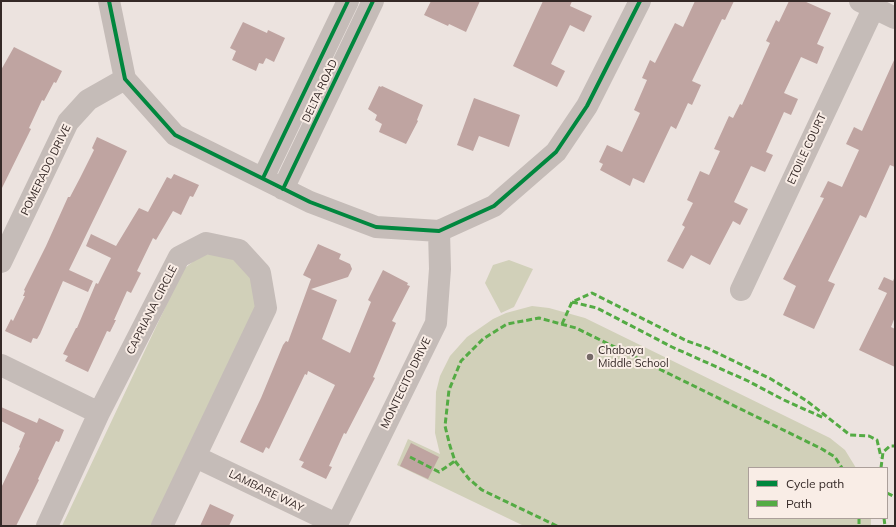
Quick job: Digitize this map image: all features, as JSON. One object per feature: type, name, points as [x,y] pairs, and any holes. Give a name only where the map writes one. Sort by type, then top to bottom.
[{"type":"street","points":[[109,1],[125,79],[175,135],[310,202],[376,227],[439,231],[494,206],[556,152],[587,106],[640,1]]},
{"type":"street","name":"DELTA ROAD","points":[[263,178],[348,1]]},
{"type":"street","name":"DELTA ROAD","points":[[283,189],[373,1]]},
{"type":"street","points":[[867,4],[895,18]]},
{"type":"street","name":"ETOILE COURT","points":[[741,290],[867,4]]},
{"type":"street","name":"POMERADO DRIVE","points":[[1,262],[68,122],[88,100],[125,79]]},
{"type":"street","name":"MONTECITO DRIVE","points":[[336,525],[436,323],[440,269],[439,231]]},
{"type":"street","name":"CAPRIANA CIRCLE","points":[[47,526],[99,413],[179,257],[206,242],[239,250],[260,273],[266,308],[162,526]]},
{"type":"street","points":[[1,365],[99,413]]},
{"type":"street","name":"LAMBARE WAY","points":[[196,457],[336,525]]},
{"type":"green space","points":[[218,252],[250,267],[258,303],[153,526],[62,526],[180,276],[185,268],[200,256]]},
{"type":"green space","points":[[509,260],[533,269],[514,307],[501,313],[485,283],[493,265]]},
{"type":"green space","name":"Chaboya Middle School","points":[[532,306],[549,308],[585,318],[830,438],[845,450],[855,467],[748,467],[748,519],[871,519],[871,526],[524,526],[397,465],[408,439],[440,454],[435,433],[436,392],[440,376],[450,356],[467,337],[493,319],[506,313]]},
{"type":"building","points":[[431,1],[480,1],[466,32],[424,15]]},
{"type":"building","points":[[543,1],[572,1],[570,6],[592,16],[584,32],[570,25],[551,64],[565,71],[557,87],[513,66]]},
{"type":"building","points":[[695,1],[734,1],[725,20],[722,19],[692,81],[701,85],[692,105],[688,103],[676,129],[671,126],[644,183],[633,178],[630,186],[600,170],[603,164],[599,162],[607,145],[622,152],[640,113],[634,110],[647,80],[642,78],[650,60],[655,63],[675,23],[683,27]]},
{"type":"building","points":[[789,1],[804,1],[831,13],[817,44],[824,47],[817,64],[801,57],[784,93],[798,99],[791,115],[784,112],[766,152],[773,155],[765,172],[751,166],[734,202],[748,209],[740,225],[733,221],[710,265],[691,255],[683,269],[667,261],[685,227],[682,225],[693,203],[687,200],[700,171],[709,175],[720,151],[714,149],[729,116],[733,118],[740,104],[742,105],[770,43],[766,41],[776,20],[779,22]]},
{"type":"building","points":[[243,22],[267,33],[268,30],[285,38],[274,62],[266,58],[263,64],[259,63],[256,71],[232,60],[236,51],[230,48]]},
{"type":"building","points":[[14,47],[62,71],[56,83],[54,82],[44,101],[42,100],[29,128],[31,129],[1,190],[1,70]]},
{"type":"building","points":[[895,58],[895,167],[890,165],[866,218],[860,215],[828,281],[835,284],[814,329],[783,315],[796,286],[783,279],[824,198],[820,197],[828,181],[842,187],[859,150],[846,144],[854,127],[862,131]]},
{"type":"building","points":[[379,86],[423,105],[417,120],[418,121],[406,144],[379,132],[382,124],[375,120],[377,115],[368,109]]},
{"type":"building","points":[[474,98],[520,115],[509,147],[479,136],[473,151],[457,145]]},
{"type":"building","points":[[97,137],[127,151],[69,270],[93,281],[88,292],[63,281],[40,334],[37,339],[33,338],[31,343],[5,331],[11,319],[13,321],[25,296],[23,296],[24,290],[68,197],[70,197],[94,150],[92,148]]},
{"type":"building","points":[[174,174],[199,185],[193,197],[190,196],[181,215],[173,211],[156,240],[153,238],[137,271],[141,273],[131,293],[127,291],[114,320],[116,320],[110,332],[107,331],[88,372],[65,361],[68,356],[63,354],[77,328],[96,283],[98,284],[111,258],[86,246],[91,234],[116,246],[139,208],[148,212],[167,177],[171,179]]},
{"type":"building","points":[[318,244],[341,254],[339,259],[350,264],[352,269],[348,277],[311,289],[337,300],[322,339],[350,353],[371,302],[368,300],[383,270],[408,283],[407,285],[410,286],[392,321],[396,323],[373,377],[375,378],[346,434],[344,433],[329,466],[332,467],[326,479],[301,467],[304,462],[299,460],[335,385],[308,371],[307,375],[305,374],[269,449],[266,447],[263,453],[240,442],[261,398],[283,345],[286,341],[288,342],[311,279],[303,275]]},
{"type":"building","points":[[895,276],[895,317],[891,327],[895,329],[895,367],[859,350],[887,293],[878,289],[884,277],[893,281]]},
{"type":"building","points":[[1,407],[37,423],[39,418],[64,430],[59,442],[56,441],[38,479],[39,480],[16,526],[1,526],[1,488],[20,448],[19,447],[25,433],[1,421]]},
{"type":"building","points":[[411,443],[439,457],[428,479],[400,466]]},
{"type":"building","points":[[210,504],[234,515],[229,526],[200,526]]},
{"type":"marked path","points":[[562,324],[572,302],[592,293],[687,341],[707,348],[771,379],[807,401],[850,435],[869,436],[877,440],[881,457]]},
{"type":"marked path","points":[[572,302],[597,308],[672,347],[748,381],[784,400],[824,418]]},
{"type":"marked path","points":[[557,526],[482,490],[469,479],[455,461],[445,426],[449,390],[461,361],[483,339],[507,324],[539,318],[576,328],[822,449],[835,457],[841,467]]},
{"type":"marked path","points":[[881,467],[883,452],[890,446],[895,446]]},
{"type":"marked path","points":[[410,457],[439,472],[455,461]]},
{"type":"marked path","points":[[888,494],[895,497]]},
{"type":"marked path","points":[[859,519],[859,526]]},
{"type":"marked path","points":[[884,519],[885,526]]},
{"type":"cycle path","points":[[109,1],[125,79],[175,135],[310,202],[376,227],[439,231],[494,206],[556,152],[587,106],[640,1]]},
{"type":"cycle path","points":[[263,178],[348,1]]},
{"type":"cycle path","points":[[283,189],[373,1]]},
{"type":"place","name":"Chaboya Middle School","points":[[590,357]]}]
